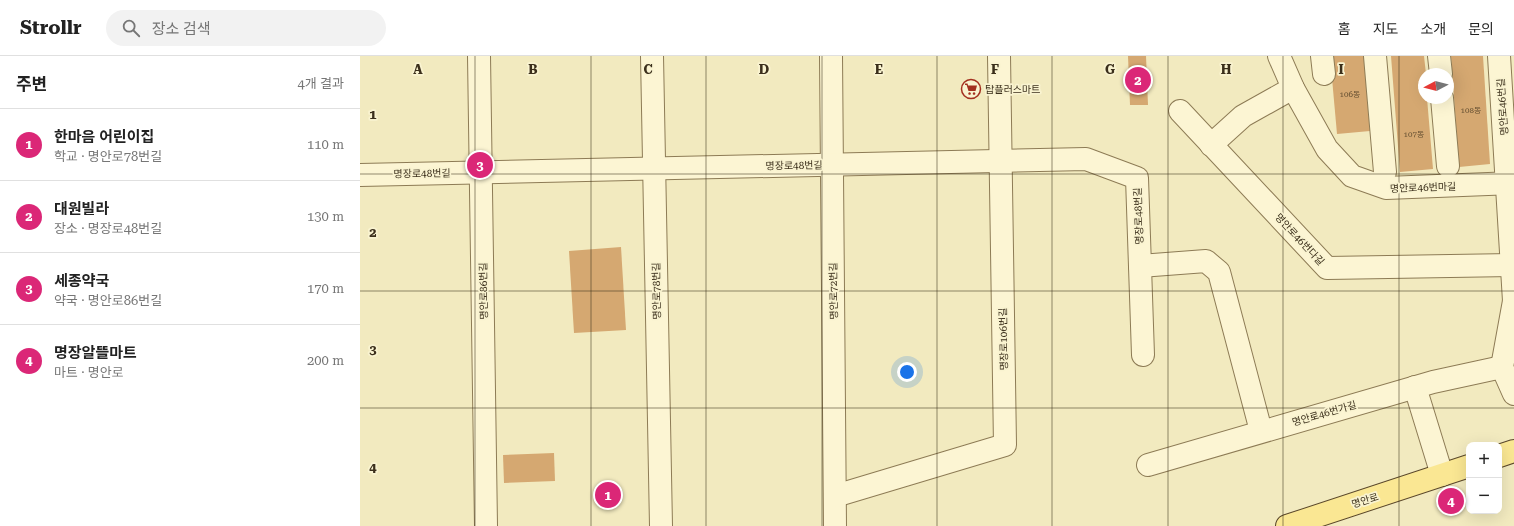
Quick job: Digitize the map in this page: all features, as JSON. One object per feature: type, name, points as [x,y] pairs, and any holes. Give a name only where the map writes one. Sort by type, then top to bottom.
[{"type":"main road","points":[[1502,455],[1514,451]]},
{"type":"main road","name":"명안로","points":[[1287,526],[1311,522],[1466,467]]},
{"type":"street","name":"명안로86번길","points":[[479,56],[486,526]]},
{"type":"street","name":"명안로78번길","points":[[652,56],[660,526]]},
{"type":"street","name":"명안로72번길","points":[[831,56],[835,526]]},
{"type":"street","name":"명장로106번길","points":[[835,496],[1005,445],[999,56]]},
{"type":"street","name":"명안로46번마길","points":[[1279,56],[1293,88],[1327,149],[1352,176],[1386,188],[1510,183]]},
{"type":"street","points":[[1376,56],[1385,172]]},
{"type":"street","points":[[1439,56],[1440,68]]},
{"type":"street","name":"명안로46번길","points":[[1499,56],[1510,183],[1514,301],[1502,367]]},
{"type":"street","points":[[1212,145],[1243,116],[1293,88]]},
{"type":"street","points":[[1443,104],[1448,166]]},
{"type":"street","name":"명안로46번다길","points":[[1180,111],[1328,268],[1512,265]]},
{"type":"street","name":"명장로48번길","points":[[360,175],[1086,159],[1137,178],[1143,355]]},
{"type":"street","points":[[1140,266],[1206,262],[1219,272],[1261,431]]},
{"type":"street","points":[[1502,367],[1514,394]]},
{"type":"street","name":"명안로46번가길","points":[[1148,465],[1415,387],[1502,367]]},
{"type":"street","points":[[1415,387],[1442,475]]},
{"type":"building","points":[[1128,56],[1146,56],[1148,105],[1130,105]]},
{"type":"building","points":[[1330,56],[1364,56],[1370,131],[1337,134]]},
{"type":"building","points":[[1391,56],[1424,56],[1425,68],[1418,68],[1418,104],[1428,104],[1433,169],[1400,172]]},
{"type":"building","points":[[1451,56],[1483,56],[1490,164],[1459,167],[1454,98],[1454,68],[1452,68]]},
{"type":"building","points":[[621,247],[626,330],[574,333],[569,251]]},
{"type":"building","points":[[554,453],[555,481],[504,483],[503,455]]},
{"type":"place","name":"대원빌라","points":[[1138,80]]},
{"type":"place","name":"탑플러스마트","points":[[971,89]]},
{"type":"place","name":"세종약국","points":[[480,165]]},
{"type":"place","name":"한마음 어린이집","points":[[608,495]]},
{"type":"place","name":"명장알뜰마트","points":[[1451,501]]}]
